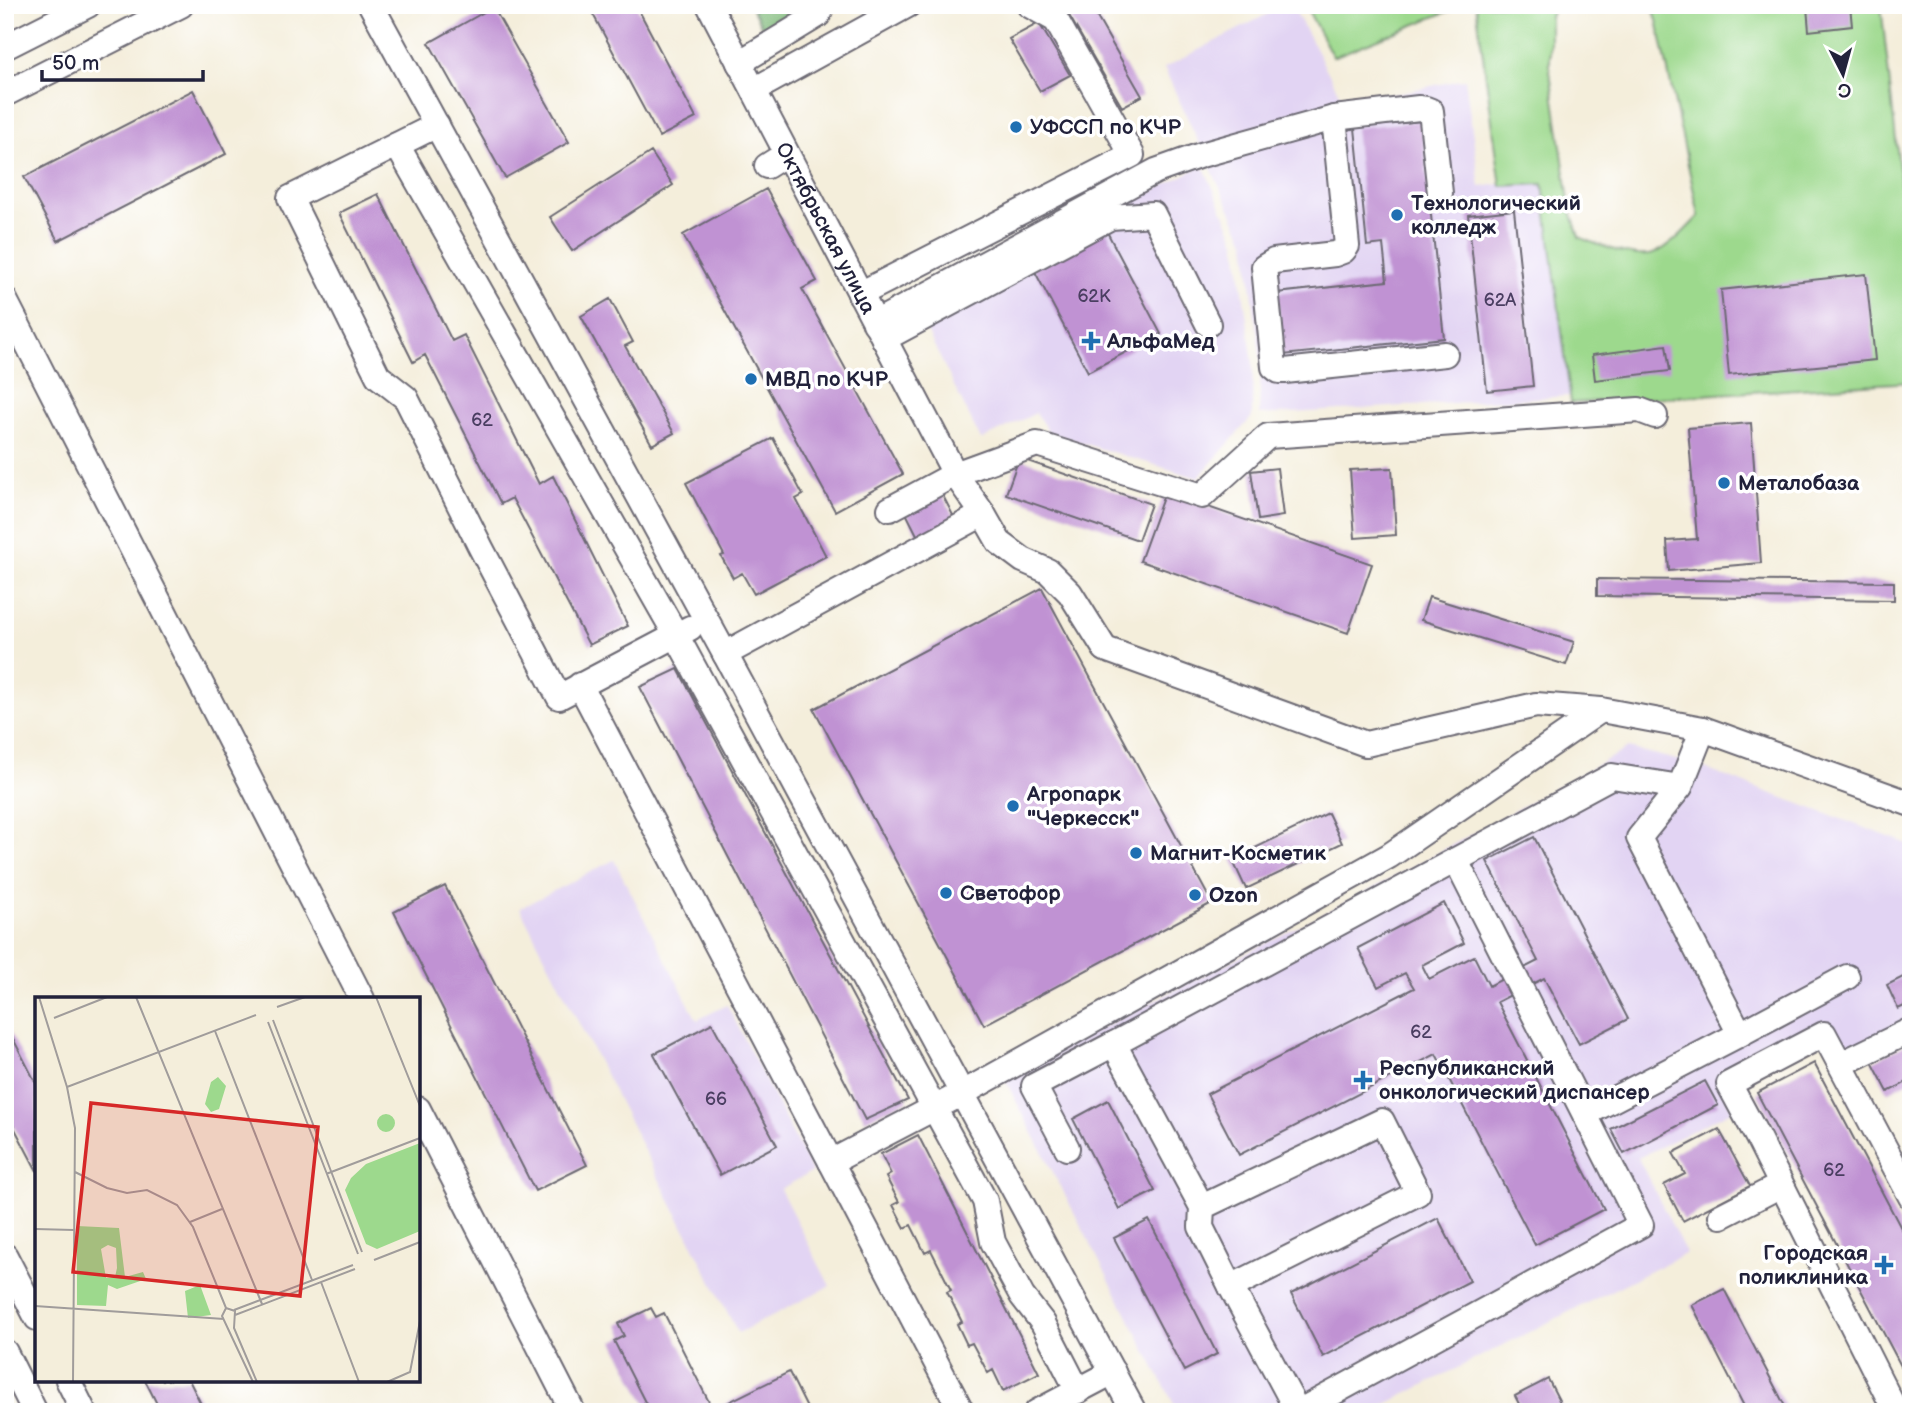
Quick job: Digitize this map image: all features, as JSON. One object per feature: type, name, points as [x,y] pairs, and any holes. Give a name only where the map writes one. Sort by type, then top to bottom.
[{"type":"street","points":[[5,47],[88,5]]},
{"type":"street","points":[[5,94],[181,5]]},
{"type":"street","points":[[371,5],[1134,1412]]},
{"type":"street","name":"Октябрьская улица","points":[[709,5],[754,90],[777,160],[860,295],[954,474],[983,514],[999,542],[1023,560],[1048,571],[1070,593],[1105,649],[1366,744],[1536,705],[1601,710],[1703,729],[1911,804]]},
{"type":"street","points":[[739,63],[818,15],[822,5]]},
{"type":"street","points":[[754,90],[908,5]]},
{"type":"street","points":[[860,295],[1132,155],[1056,20],[1029,5]]},
{"type":"street","points":[[879,331],[1156,171],[1326,118],[1419,108],[1431,111],[1440,193]]},
{"type":"street","points":[[1334,118],[1347,246],[1335,254],[1275,261],[1264,267],[1274,366],[1279,371],[1285,371],[1446,354]]},
{"type":"street","points":[[437,125],[290,198],[378,376],[406,398],[559,696],[706,620]]},
{"type":"street","points":[[397,145],[676,635],[985,1200],[993,1242],[1021,1296],[1043,1323],[1078,1391]]},
{"type":"street","points":[[879,331],[1111,216],[1153,214],[1208,324]]},
{"type":"street","points":[[5,300],[361,997]]},
{"type":"street","points":[[890,509],[954,474],[1037,444],[1202,496],[1268,436],[1639,410],[1656,416]]},
{"type":"street","points":[[725,654],[983,514]]},
{"type":"street","points":[[580,685],[962,1412]]},
{"type":"street","points":[[831,1162],[963,1093],[1389,856],[1601,710]]},
{"type":"street","points":[[1703,729],[1680,787],[1639,838],[1740,1034]]},
{"type":"street","points":[[1067,1148],[1034,1086],[1612,776],[1680,787]]},
{"type":"street","points":[[1114,1044],[1202,1207],[1201,1227],[1298,1412],[1641,1225],[1456,861]]},
{"type":"street","points":[[1585,1114],[1847,977]]},
{"type":"street","points":[[1841,1064],[1911,1030]]},
{"type":"street","points":[[1896,1412],[1729,1084],[1824,1034],[1911,1197]]},
{"type":"street","points":[[420,1114],[573,1412]]},
{"type":"street","points":[[1202,1207],[1382,1121],[1418,1193],[1231,1287]]},
{"type":"street","points":[[1721,1216],[1781,1185]]},
{"type":"street","points":[[5,1256],[35,1314]]},
{"type":"street","points":[[5,1352],[35,1412]]},
{"type":"street","points":[[1037,1412],[1113,1372]]},
{"type":"street","points":[[69,1382],[84,1412]]},
{"type":"shaded area","name":"Технологический колледж","points":[[1285,5],[1292,5],[1345,104],[1465,79],[1480,187],[1555,176],[1585,395],[1259,415],[1261,364],[1246,243],[1164,68]]},
{"type":"shaded area","name":"АльфаМед","points":[[1203,165],[1236,241],[1253,363],[1252,417],[1198,478],[1049,433],[1036,413],[981,440],[918,313]]},
{"type":"shaded area","name":"Республиканский онкологический диспансер","points":[[1628,748],[1689,763],[1911,845],[1911,1020],[1845,1056],[1828,1025],[1718,1082],[1733,1110],[1638,1158],[1686,1253],[1370,1412],[1178,1412],[1004,1078],[1389,880]]},
{"type":"shaded area","points":[[614,860],[697,1020],[727,1005],[812,1172],[780,1189],[830,1286],[738,1333],[520,908]]},
{"type":"green space","points":[[750,5],[802,5],[807,14],[767,36]]},
{"type":"green space","points":[[1305,5],[1464,5],[1333,57]]},
{"type":"green space","points":[[1476,5],[1556,5],[1550,16],[1550,72],[1570,208],[1579,237],[1616,250],[1646,255],[1666,247],[1699,216],[1657,20],[1650,5],[1881,5],[1911,276],[1911,382],[1571,403],[1543,184],[1501,186]]},
{"type":"building","points":[[588,5],[636,5],[696,118],[659,137]]},
{"type":"building","points":[[1063,5],[1090,5],[1142,96],[1122,107]]},
{"type":"building","points":[[1850,5],[1852,26],[1809,31],[1807,7]]},
{"type":"building","points":[[493,7],[569,142],[505,178],[429,43]]},
{"type":"building","points":[[1039,23],[1070,75],[1040,91],[1009,39]]},
{"type":"building","points":[[193,90],[226,154],[58,241],[24,177]]},
{"type":"building","points":[[1421,121],[1444,338],[1283,355],[1277,293],[1387,281],[1383,244],[1367,246],[1355,128]]},
{"type":"building","points":[[651,152],[673,185],[572,251],[550,217]]},
{"type":"building","points":[[766,189],[817,281],[802,289],[903,474],[835,511],[683,235]]},
{"type":"building","points":[[378,194],[452,341],[464,335],[539,484],[553,476],[628,626],[589,645],[512,498],[501,504],[425,355],[413,362],[339,213]]},
{"type":"building","points":[[1514,210],[1533,386],[1487,391],[1468,215]]},
{"type":"building","points":[[1106,230],[1161,334],[1088,372],[1033,268]]},
{"type":"building","points":[[1866,274],[1875,360],[1729,375],[1721,290]]},
{"type":"building","points":[[610,299],[633,342],[625,346],[674,433],[652,445],[581,316]]},
{"type":"building","points":[[1666,345],[1670,371],[1595,380],[1592,355]]},
{"type":"building","name":"Металобаза","points":[[1751,423],[1761,563],[1669,571],[1667,541],[1697,539],[1688,428]]},
{"type":"building","points":[[773,438],[803,495],[796,499],[826,556],[754,594],[742,573],[733,578],[721,556],[724,555],[686,483]]},
{"type":"building","points":[[1019,458],[1151,504],[1138,540],[1006,494]]},
{"type":"building","points":[[1277,468],[1283,516],[1258,520],[1251,471]]},
{"type":"building","points":[[1392,468],[1396,535],[1355,538],[1350,470]]},
{"type":"building","points":[[941,492],[957,523],[920,541],[905,511]]},
{"type":"building","points":[[1165,492],[1372,564],[1348,633],[1140,561]]},
{"type":"building","points":[[1597,579],[1894,582],[1894,600],[1597,596]]},
{"type":"building","name":"Агропарк \"Черкесск\"","points":[[1042,588],[1212,903],[984,1025],[814,709]]},
{"type":"building","points":[[1429,597],[1574,642],[1566,665],[1421,620]]},
{"type":"building","points":[[678,669],[908,1100],[865,1120],[640,687]]},
{"type":"building","points":[[1328,813],[1342,843],[1246,889],[1232,859]]},
{"type":"building","name":"Республиканский онкологический диспансер","points":[[1534,837],[1628,1019],[1579,1044],[1544,978],[1497,1002],[1604,1209],[1535,1245],[1436,1054],[1239,1155],[1207,1094],[1414,988],[1405,973],[1378,987],[1358,948],[1444,903],[1464,943],[1422,965],[1429,979],[1474,956],[1489,986],[1538,961],[1487,861]]},
{"type":"building","points":[[445,886],[587,1165],[535,1191],[394,912]]},
{"type":"building","points":[[1911,973],[1911,1003],[1898,1009],[1887,985]]},
{"type":"building","points":[[5,1023],[35,1081],[35,1167],[5,1110]]},
{"type":"building","points":[[712,1023],[777,1145],[720,1175],[654,1054]]},
{"type":"building","points":[[1911,1042],[1911,1080],[1888,1092],[1872,1062]]},
{"type":"building","points":[[1814,1063],[1911,1247],[1911,1385],[1757,1093]]},
{"type":"building","points":[[1705,1081],[1718,1105],[1624,1154],[1611,1129]]},
{"type":"building","points":[[1108,1100],[1155,1191],[1119,1209],[1073,1119]]},
{"type":"building","points":[[1719,1129],[1750,1186],[1683,1221],[1664,1185],[1685,1174],[1673,1153]]},
{"type":"building","points":[[918,1135],[1039,1373],[1003,1391],[993,1370],[988,1373],[972,1343],[967,1345],[957,1324],[962,1322],[947,1292],[951,1290],[931,1250],[925,1253],[911,1225],[905,1228],[893,1205],[899,1202],[886,1177],[891,1174],[881,1154]]},
{"type":"building","points":[[1438,1218],[1470,1281],[1323,1357],[1291,1294]]},
{"type":"building","points":[[1149,1220],[1217,1354],[1184,1371],[1114,1238]]},
{"type":"building","points":[[1724,1289],[1788,1412],[1747,1412],[1692,1305]]},
{"type":"building","points":[[651,1308],[656,1317],[664,1313],[713,1410],[789,1372],[809,1412],[650,1412],[614,1341],[624,1336],[618,1324]]},
{"type":"building","points":[[1548,1379],[1565,1412],[1523,1412],[1515,1396]]},
{"type":"building","points":[[146,1382],[190,1382],[205,1412],[161,1412]]},
{"type":"place","name":"УФССП по КЧР","points":[[1016,127]]},
{"type":"place","name":"Технологический колледж","points":[[1397,215]]},
{"type":"place","name":"АльфаМед","points":[[1091,341]]},
{"type":"place","name":"МВД по КЧР","points":[[751,379]]},
{"type":"place","name":"Металобаза","points":[[1724,483]]},
{"type":"place","name":"Агропарк \"Черкесск\"","points":[[1013,806]]},
{"type":"place","name":"Магнит-Косметик","points":[[1136,853]]},
{"type":"place","name":"Светофор","points":[[946,893]]},
{"type":"place","name":"Ozon","points":[[1195,895]]},
{"type":"place","name":"Республиканский онкологический диспансер","points":[[1363,1080]]},
{"type":"place","name":"Городская поликлиника","points":[[1884,1265]]}]
